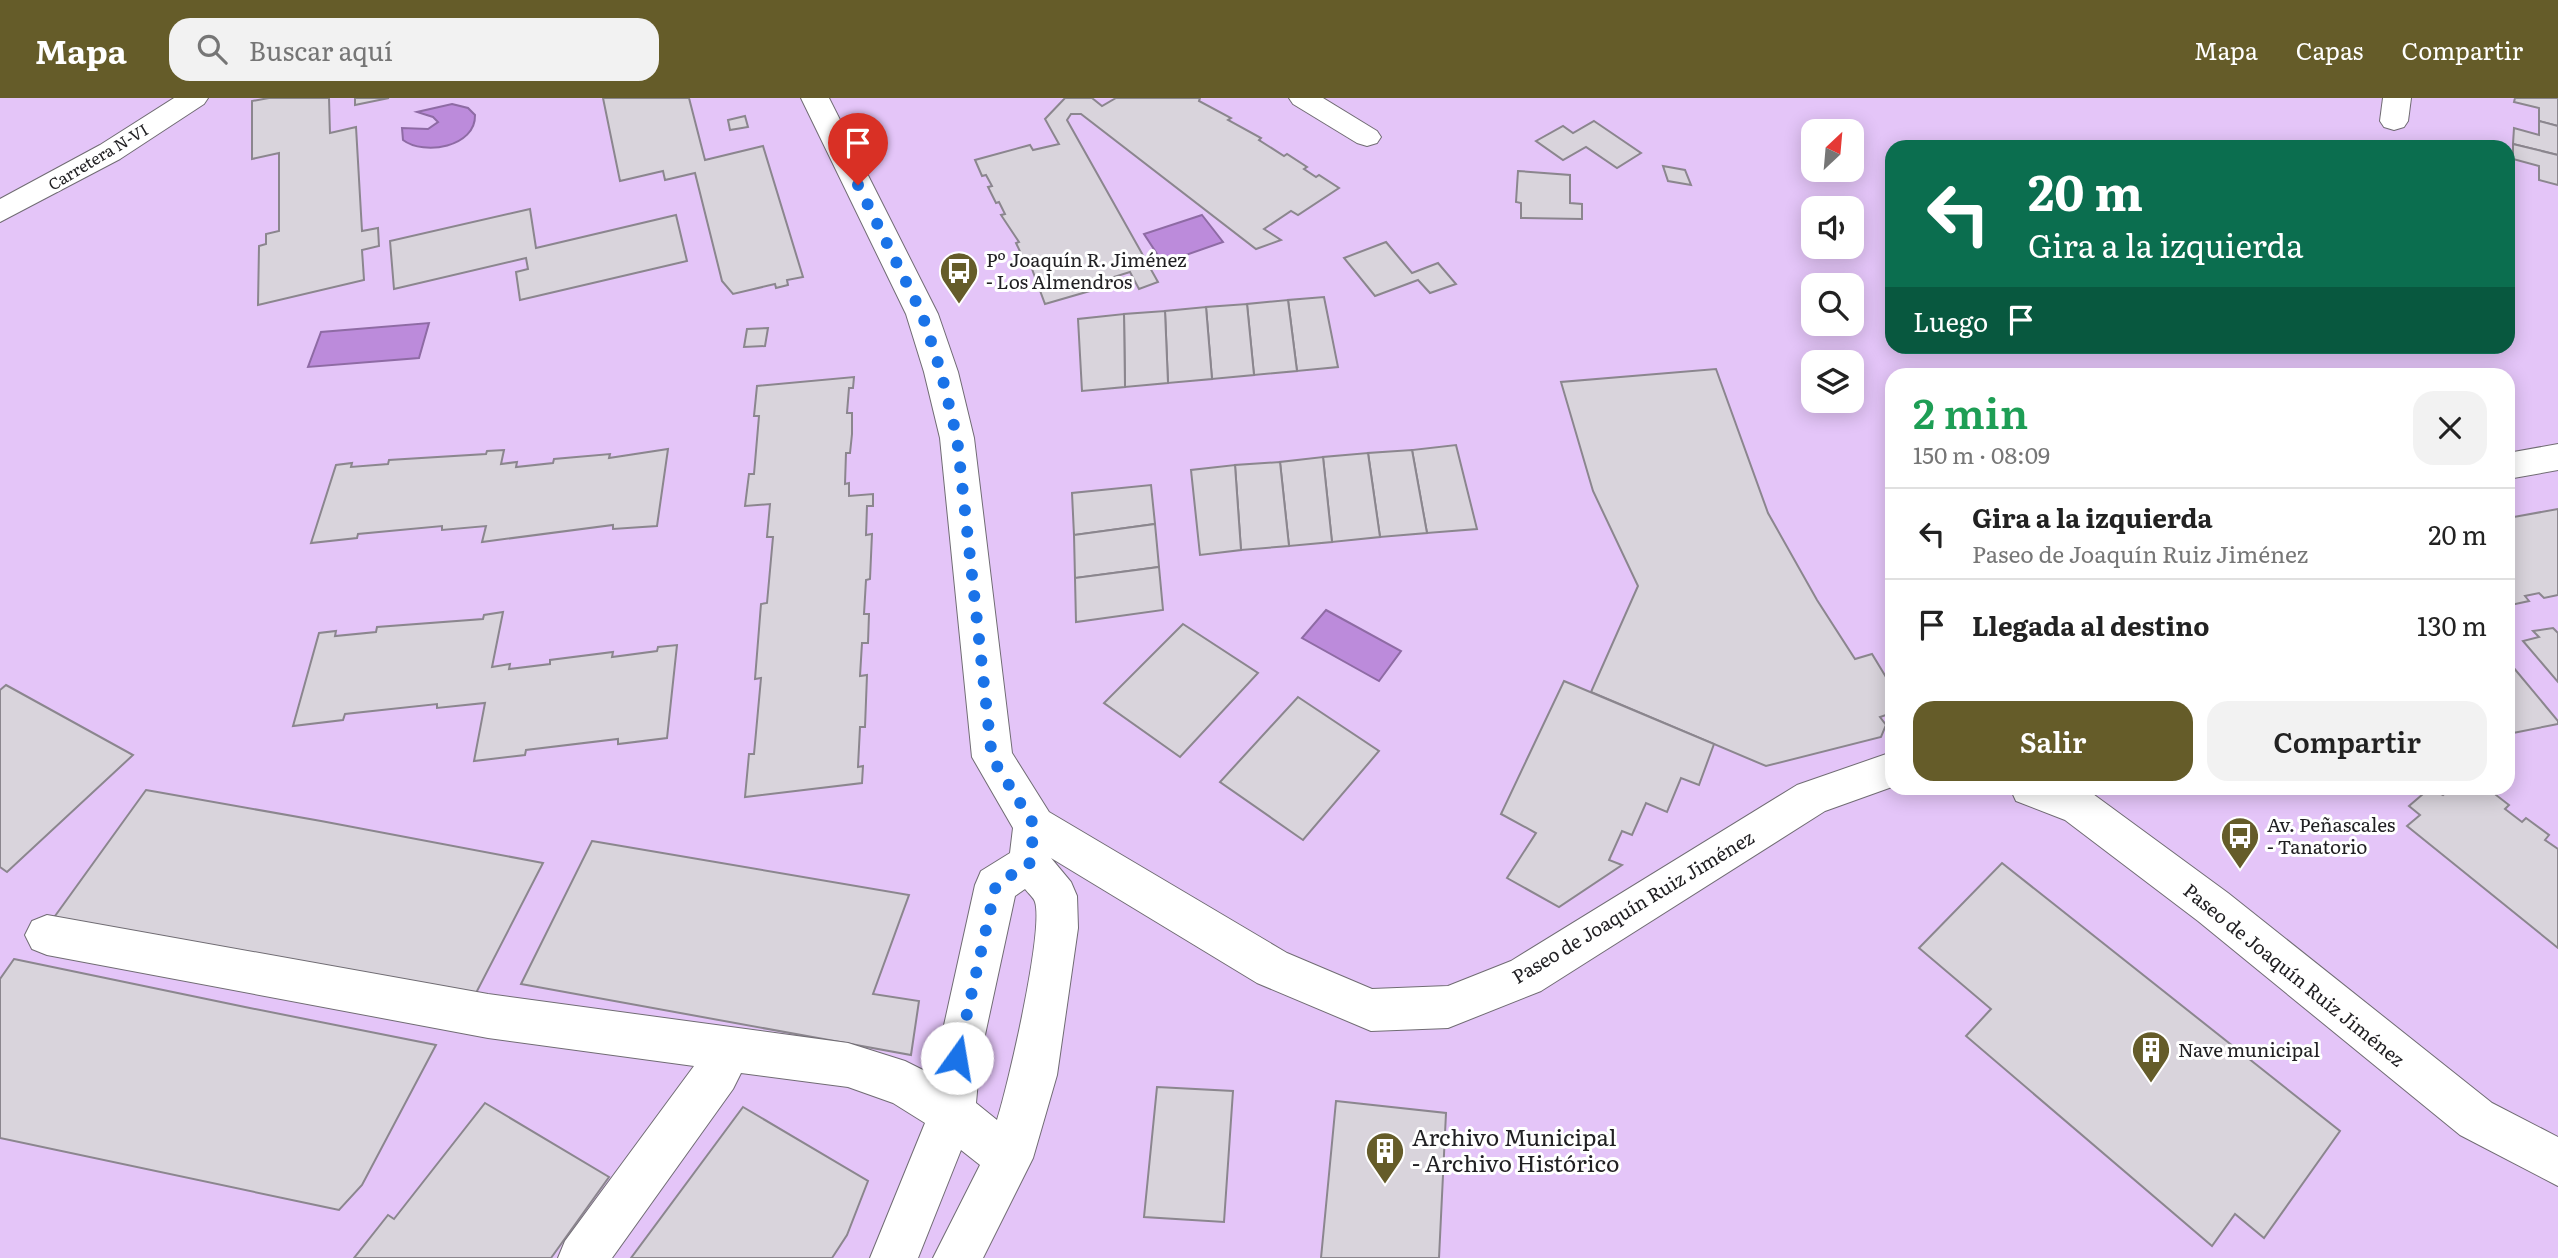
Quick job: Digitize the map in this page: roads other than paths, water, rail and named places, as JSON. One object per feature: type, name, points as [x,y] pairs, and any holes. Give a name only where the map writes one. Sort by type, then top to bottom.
[{"type":"street","name":"Carretera N-VI","points":[[0,212],[110,152],[194,98]]},
{"type":"street","name":"Paseo de Joaquín Ruiz Jiménez","points":[[815,98],[922,314],[941,372],[957,438],[992,758],[1056,896],[1057,928],[1034,1075],[1009,1158],[957,1258]]},
{"type":"street","points":[[1303,98],[1367,137]]},
{"type":"street","points":[[2515,465],[2558,457]]},
{"type":"street","name":"Paseo de Joaquín Ruiz Jiménez","points":[[1032,844],[1285,973],[1371,1010],[1448,1007],[1526,976],[1811,798],[1885,772]]},
{"type":"street","name":"Paseo de Joaquín Ruiz Jiménez","points":[[2048,795],[2079,807],[2213,907],[2476,1119],[2558,1163]]},
{"type":"street","points":[[894,1258],[952,1114],[957,1058],[996,885],[1032,844]]},
{"type":"street","points":[[47,935],[488,1016],[848,1065],[905,1084],[952,1114],[1009,1158]]},
{"type":"street","points":[[582,1258],[717,1073],[729,1049]]},
{"type":"place","name":"Pº Joaquín R. Jiménez - Los Almendros","points":[[959,305]]},
{"type":"place","name":"Av. Peñascales - Tanatorio","points":[[2240,870]]},
{"type":"place","name":"Nave municipal","points":[[2151,1084]]},
{"type":"place","name":"Archivo Municipal - Archivo Histórico","points":[[1385,1185]]}]
